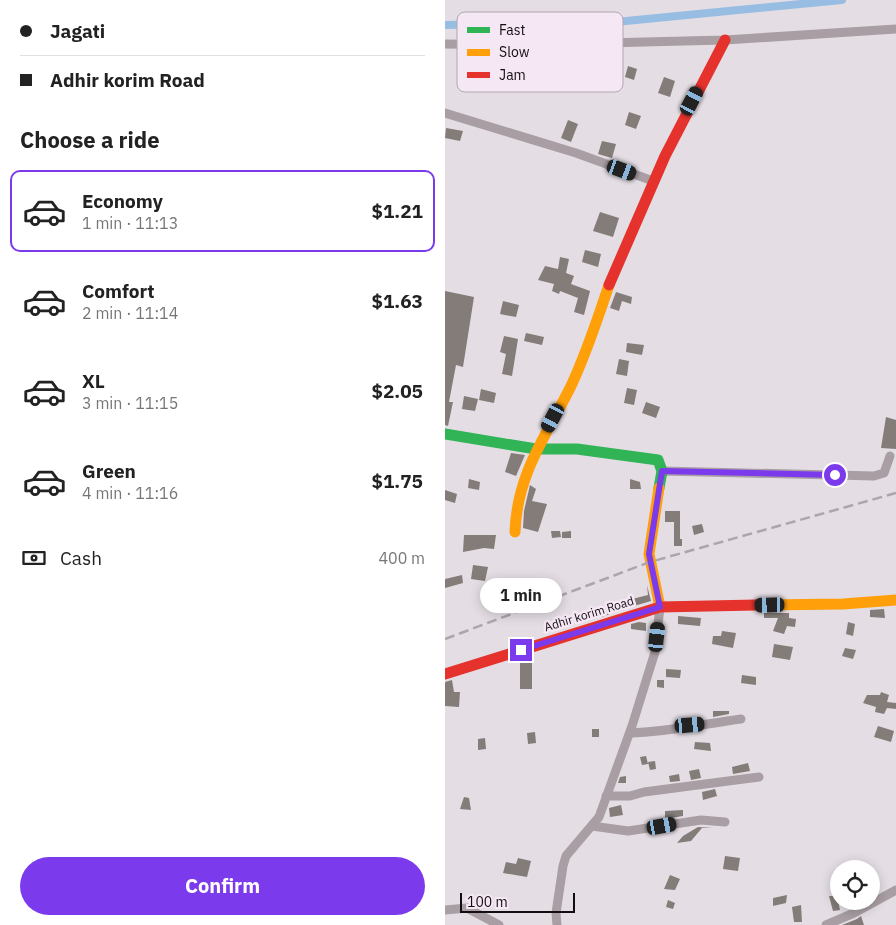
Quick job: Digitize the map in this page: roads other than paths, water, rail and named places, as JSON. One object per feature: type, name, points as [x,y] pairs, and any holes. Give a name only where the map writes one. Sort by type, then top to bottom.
[{"type":"street","points":[[623,43],[725,40],[896,29]]},
{"type":"street","points":[[515,532],[514,517],[518,495],[536,449],[579,370],[613,277],[676,131],[725,40]]},
{"type":"street","points":[[445,112],[575,153],[653,181]]},
{"type":"street","points":[[445,434],[536,449],[577,449],[655,458],[661,463],[662,471],[649,554],[660,607],[655,652],[630,733],[599,817],[566,856],[555,913],[557,925]]},
{"type":"street","points":[[662,471],[874,476],[884,473],[890,456]]},
{"type":"street","name":"Adhir korim Road","points":[[445,674],[660,607],[843,604],[896,600]]},
{"type":"street","points":[[630,733],[666,732],[690,725],[741,719]]},
{"type":"street","points":[[606,796],[630,796],[644,792],[759,777]]},
{"type":"street","points":[[592,826],[629,832],[701,820],[725,822]]},
{"type":"street","points":[[826,925],[854,913],[896,890]]},
{"type":"street","points":[[445,910],[467,908],[499,925]]},
{"type":"waterway","points":[[623,21],[842,0]]},
{"type":"waterway","points":[[445,25],[457,25]]},
{"type":"railway","points":[[445,639],[650,562],[896,493]]}]
